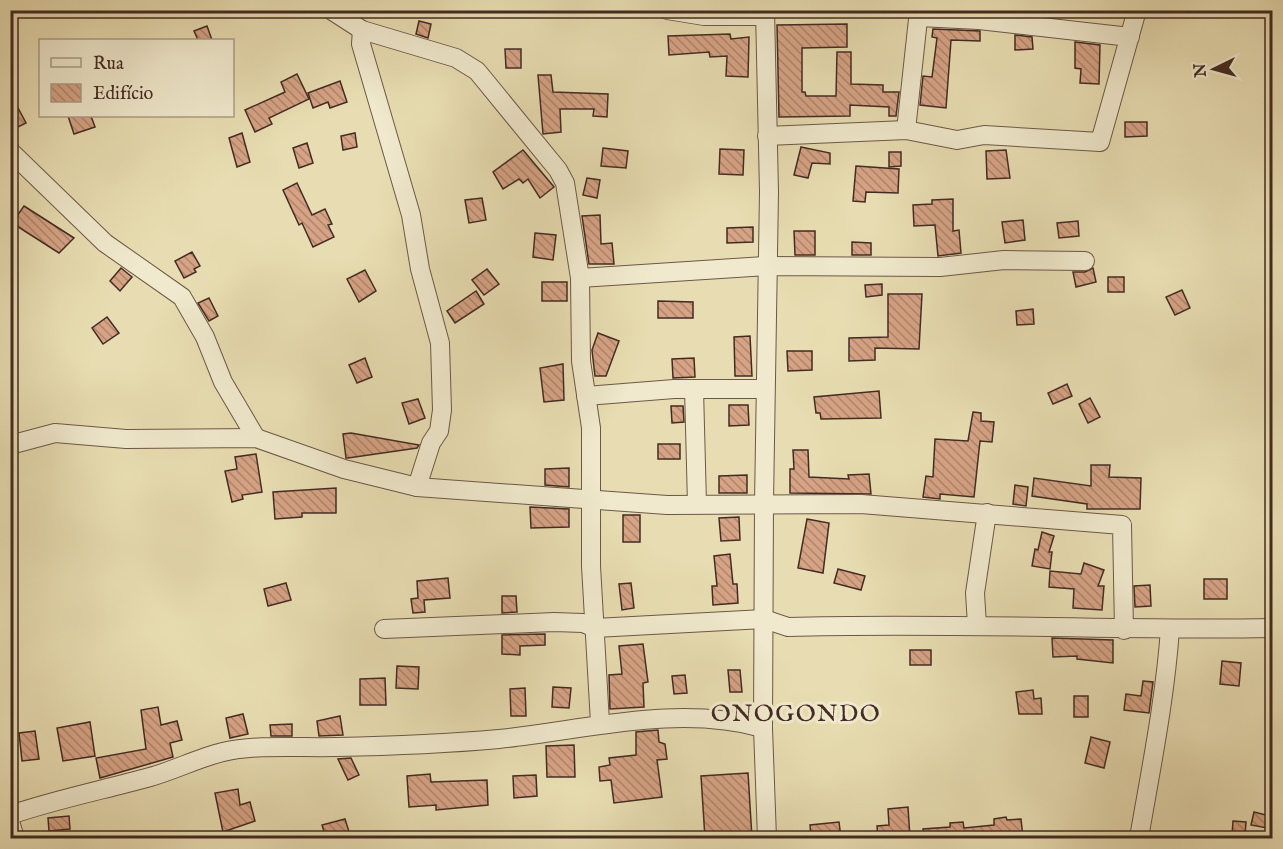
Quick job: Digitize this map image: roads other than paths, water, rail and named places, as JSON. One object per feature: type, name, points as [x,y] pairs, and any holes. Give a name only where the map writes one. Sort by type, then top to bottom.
[{"type":"street","points":[[331,10],[362,30],[456,58],[477,70],[558,170],[565,183],[580,278],[580,361],[591,428],[591,566],[600,723]]},
{"type":"street","points":[[667,10],[704,16],[764,13],[769,192],[766,266],[764,503],[764,728],[767,838]]},
{"type":"street","points":[[767,136],[906,130],[957,140],[984,135],[1100,142],[1137,10]]},
{"type":"street","points":[[906,130],[919,14],[1130,37]]},
{"type":"street","points":[[362,30],[361,44],[405,192],[420,268],[440,343],[442,410],[439,431],[431,443],[417,487]]},
{"type":"street","points":[[10,151],[105,243],[182,297],[205,337],[223,382],[256,438]]},
{"type":"street","points":[[580,278],[766,266],[940,267],[1004,260],[1085,261]]},
{"type":"street","points":[[586,396],[694,389],[765,389]]},
{"type":"street","points":[[694,389],[697,504]]},
{"type":"street","points":[[10,445],[55,433],[126,440],[256,438],[344,469],[417,487],[592,500],[697,504],[861,504],[1122,525],[1124,630]]},
{"type":"street","points":[[977,625],[975,593],[987,513]]},
{"type":"street","points":[[384,629],[554,622],[583,623],[595,628],[764,619],[788,627],[977,625],[1124,630],[1272,628]]},
{"type":"street","points":[[1138,838],[1158,738],[1167,675],[1170,629]]},
{"type":"street","points":[[10,815],[85,792],[150,777],[223,752],[267,748],[428,746],[526,736],[600,723],[702,718],[739,721],[764,728]]},
{"type":"street","points":[[10,822],[15,838]]},
{"type":"district","name":"ONOGONDO","points":[[796,713]]}]
